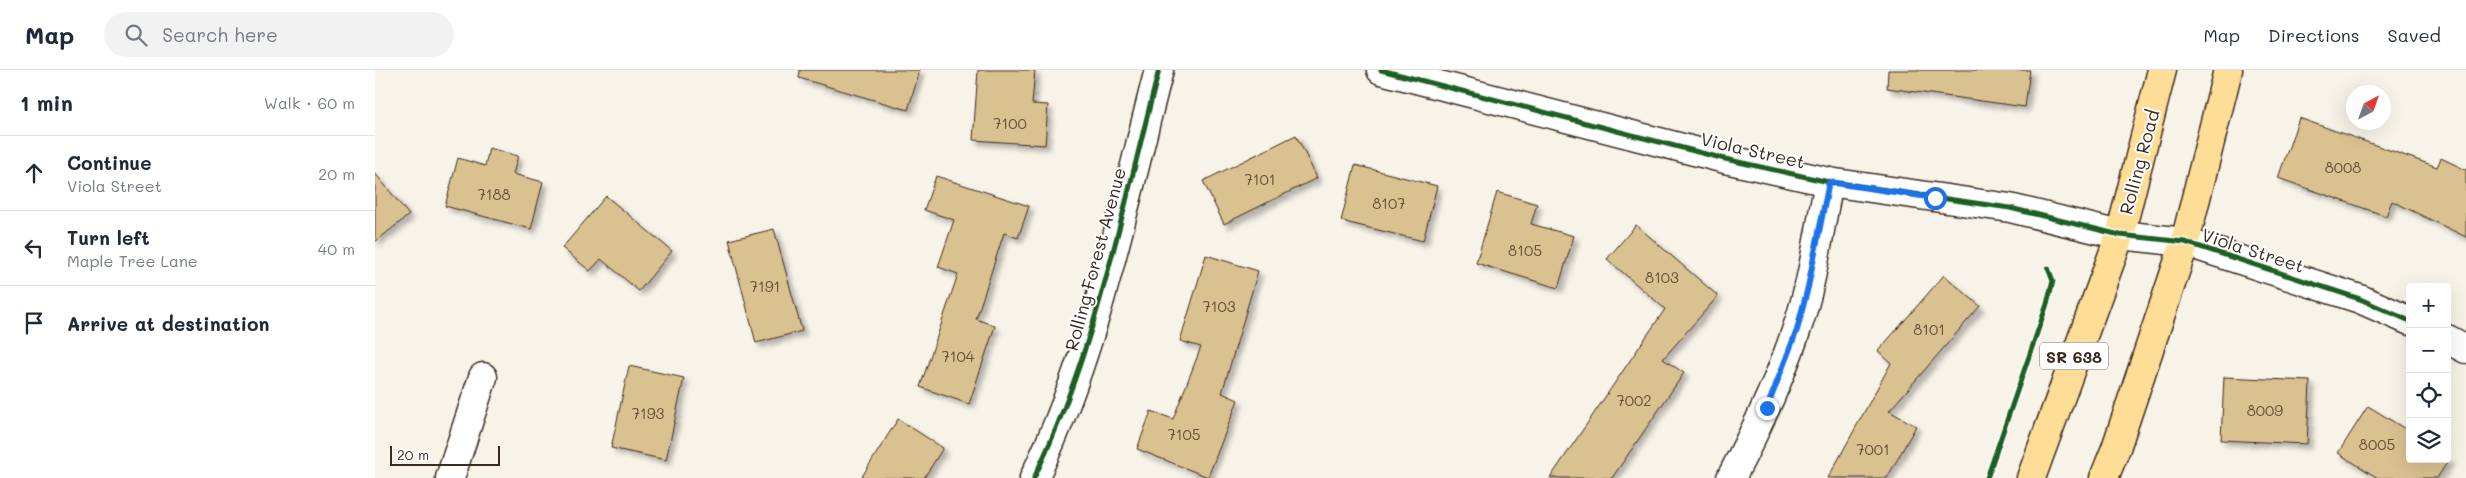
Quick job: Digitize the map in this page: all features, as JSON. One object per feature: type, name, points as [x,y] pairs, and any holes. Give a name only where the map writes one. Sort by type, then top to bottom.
[{"type":"main road","name":"Rolling Road","points":[[2031,478],[2120,234],[2162,70]]},
{"type":"main road","points":[[2104,478],[2116,448],[2185,242],[2229,70]]},
{"type":"street","name":"Rolling Forest Avenue","points":[[1034,478],[1054,438],[1077,378],[1159,70]]},
{"type":"street","name":"Viola Street","points":[[1381,70],[1725,159],[1829,182],[2010,208],[2120,234],[2185,242],[2360,299],[2406,319]]},
{"type":"street","points":[[1731,478],[1767,408],[1797,330],[1808,287],[1829,182]]},
{"type":"street","points":[[2451,341],[2466,349]]},
{"type":"street","points":[[450,478],[483,377]]},
{"type":"building","points":[[800,70],[920,70],[908,110],[799,78]]},
{"type":"building","points":[[978,70],[1035,70],[1032,104],[1048,105],[1045,145],[973,140]]},
{"type":"building","points":[[1888,70],[2030,70],[2025,107],[1887,88]]},
{"type":"building","points":[[2299,118],[2437,167],[2441,158],[2466,170],[2466,237],[2392,201],[2386,216],[2278,178]]},
{"type":"building","points":[[1296,135],[1317,178],[1224,224],[1203,181]]},
{"type":"building","points":[[489,148],[518,156],[513,174],[543,182],[531,229],[445,206],[458,158],[485,166]]},
{"type":"building","points":[[1355,165],[1437,186],[1423,241],[1341,221]]},
{"type":"building","points":[[375,173],[409,215],[375,242]]},
{"type":"building","points":[[936,176],[1029,206],[1018,238],[1004,233],[976,319],[995,326],[969,404],[920,387],[958,274],[938,267],[954,220],[924,210]]},
{"type":"building","points":[[1497,192],[1537,204],[1531,224],[1574,236],[1558,288],[1476,263]]},
{"type":"building","points":[[606,196],[672,251],[639,291],[601,259],[590,271],[562,248]]},
{"type":"building","points":[[1636,225],[1718,296],[1663,359],[1684,373],[1612,478],[1550,478],[1665,309],[1607,259]]},
{"type":"building","points":[[774,229],[802,331],[756,343],[729,240]]},
{"type":"building","points":[[1206,255],[1258,271],[1222,393],[1238,400],[1208,477],[1137,449],[1151,411],[1173,419],[1201,347],[1180,341]]},
{"type":"building","points":[[1944,275],[1980,306],[1889,411],[1916,426],[1887,478],[1828,478],[1891,363],[1878,351]]},
{"type":"building","points":[[629,366],[684,378],[666,460],[611,448]]},
{"type":"building","points":[[2224,377],[2310,381],[2307,444],[2221,440]]},
{"type":"building","points":[[2368,406],[2406,430],[2406,463],[2447,463],[2437,478],[2378,478],[2338,453]]},
{"type":"building","points":[[898,419],[943,448],[924,478],[861,478]]},
{"type":"cycle path","points":[[1034,478],[1075,380],[1091,329],[1120,226],[1159,70]]},
{"type":"cycle path","points":[[1381,70],[1725,159],[1829,182],[2010,208],[2120,235],[2185,242],[2360,299],[2406,319]]},
{"type":"cycle path","points":[[1987,478],[2047,304],[2053,281],[2048,268]]},
{"type":"route","points":[[1767,408],[1797,330],[1808,287],[1829,182],[1935,198]]}]
